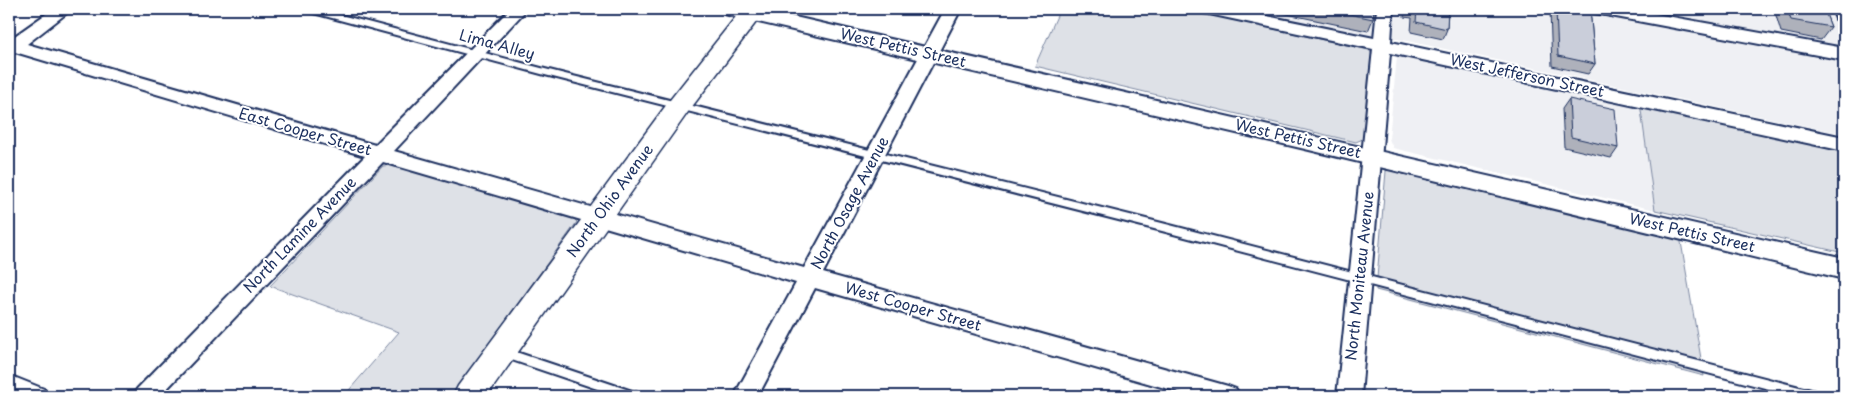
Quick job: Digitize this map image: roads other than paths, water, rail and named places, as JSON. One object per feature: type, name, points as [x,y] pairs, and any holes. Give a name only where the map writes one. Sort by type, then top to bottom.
[{"type":"main road","name":"North Ohio Avenue","points":[[469,396],[679,106],[745,10]]},
{"type":"street","points":[[10,47],[64,9]]},
{"type":"street","name":"North Lamine Avenue","points":[[145,396],[519,9]]},
{"type":"street","name":"North Osage Avenue","points":[[746,396],[953,9]]},
{"type":"street","name":"West Jefferson Street","points":[[1209,9],[1844,144]]},
{"type":"street","name":"North Moniteau Avenue","points":[[1349,396],[1385,9]]},
{"type":"street","points":[[1600,9],[1844,54]]},
{"type":"street","points":[[1840,9],[1844,20]]},
{"type":"street","name":"West Pettis Street","points":[[745,10],[1844,269]]},
{"type":"street","name":"East Cooper Street","points":[[10,47],[597,218]]},
{"type":"street","name":"West Cooper Street","points":[[597,218],[1228,396]]},
{"type":"street","points":[[9,385],[36,396]]},
{"type":"lane","name":"Lima Alley","points":[[309,9],[679,106],[1360,278],[1815,396]]},
{"type":"lane","points":[[501,352],[632,396]]}]
